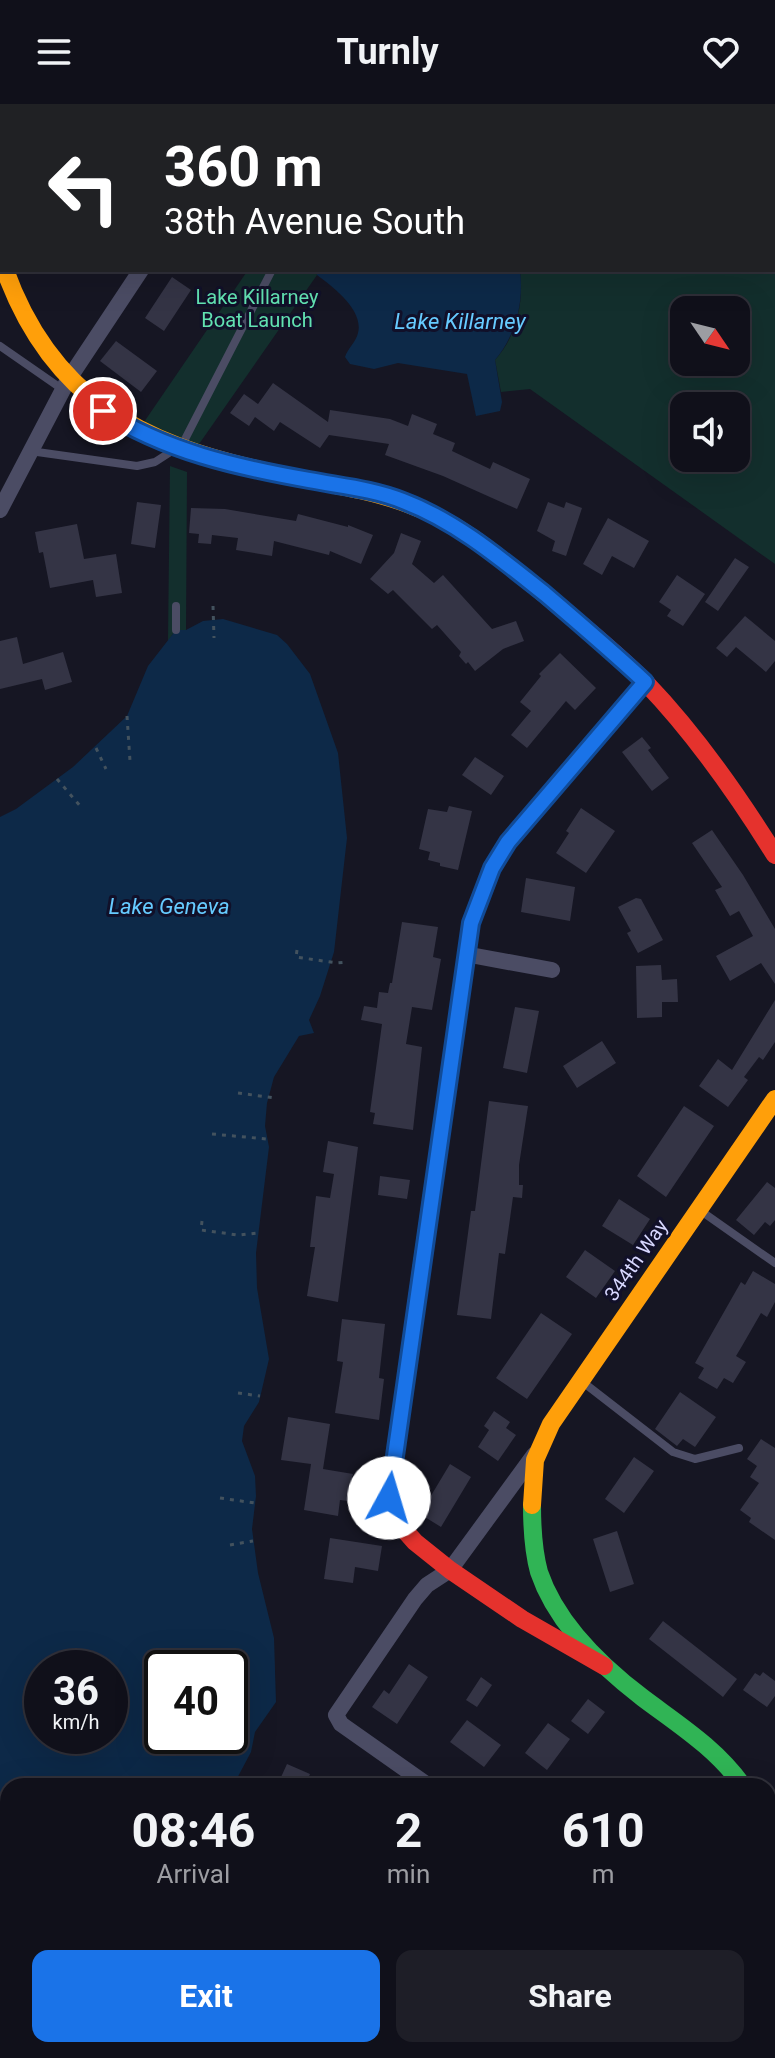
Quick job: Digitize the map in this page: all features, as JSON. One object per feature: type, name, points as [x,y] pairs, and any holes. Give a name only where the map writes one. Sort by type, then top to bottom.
[{"type":"street","points":[[6,272],[26,318],[65,385],[125,425],[177,449],[379,493],[424,510],[503,560],[645,682],[709,758],[744,805],[775,855]]},
{"type":"street","points":[[0,510],[65,385],[140,272]]},
{"type":"street","points":[[645,682],[508,842],[492,868],[471,923],[389,1498],[393,1517],[415,1542],[450,1570],[543,1633],[604,1666],[703,1741],[737,1778]]},
{"type":"street","points":[[465,954],[552,970]]},
{"type":"street","name":"344th Way","points":[[538,1449],[580,1380],[775,1099]]},
{"type":"street","points":[[418,1778],[341,1724],[336,1715],[415,1599],[427,1585],[450,1570],[538,1449]]},
{"type":"street","points":[[538,1449],[534,1467],[532,1524],[542,1579],[562,1612],[604,1666]]},
{"type":"lane","points":[[30,451],[137,466],[155,462],[177,449],[271,272]]},
{"type":"lane","points":[[0,346],[65,385]]},
{"type":"lane","points":[[176,606],[176,630]]},
{"type":"lane","points":[[697,1208],[775,1263]]},
{"type":"lane","points":[[580,1380],[673,1452],[695,1459],[739,1448]]},
{"type":"path","points":[[213,606],[214,638]]},
{"type":"path","points":[[127,716],[130,761]]},
{"type":"path","points":[[96,748],[106,769]]},
{"type":"path","points":[[57,779],[81,807]]},
{"type":"path","points":[[297,950],[296,957],[348,962]]},
{"type":"path","points":[[238,1093],[275,1098]]},
{"type":"path","points":[[212,1134],[267,1139]]},
{"type":"path","points":[[202,1221],[201,1230],[238,1235],[258,1233]]},
{"type":"path","points":[[238,1393],[260,1396]]},
{"type":"path","points":[[220,1498],[255,1503]]},
{"type":"path","points":[[230,1545],[253,1541]]},
{"type":"green space","name":"Lake Killarney Boat Launch","points":[[247,272],[316,272],[197,447],[142,425]]},
{"type":"green space","points":[[520,272],[775,272],[775,564],[530,389],[501,392],[495,360],[509,340],[517,318]]},
{"type":"green space","points":[[170,466],[187,472],[186,630],[176,630],[168,641]]},
{"type":"water","name":"Lake Killarney","points":[[316,272],[520,272],[517,318],[495,360],[502,402],[500,411],[476,416],[467,374],[398,363],[374,369],[350,364],[345,357],[356,339],[359,324],[346,300]]},
{"type":"water","name":"Lake Geneva","points":[[223,619],[277,635],[287,644],[310,674],[338,753],[347,838],[334,952],[309,1020],[314,1033],[299,1036],[274,1077],[265,1126],[269,1147],[256,1253],[257,1288],[269,1359],[259,1402],[244,1426],[242,1441],[255,1476],[252,1529],[258,1573],[274,1638],[276,1702],[255,1732],[251,1752],[237,1778],[0,1778],[0,817],[16,809],[73,767],[127,716],[148,666],[176,630],[186,630],[203,621]]},
{"type":"building","points":[[172,277],[191,290],[164,331],[145,318]]},
{"type":"building","points":[[116,341],[157,371],[141,392],[100,361]]},
{"type":"building","points":[[273,383],[328,422],[330,410],[390,419],[408,426],[412,414],[437,424],[433,434],[455,443],[452,451],[490,469],[493,462],[530,479],[517,509],[443,476],[385,455],[389,444],[329,435],[320,448],[280,422],[274,431],[255,417],[249,426],[230,413],[244,394],[258,404]]},
{"type":"building","points":[[137,502],[161,505],[155,548],[131,544]]},
{"type":"building","points":[[548,502],[564,508],[566,502],[582,508],[566,556],[552,551],[555,541],[537,531]]},
{"type":"building","points":[[191,508],[225,509],[296,521],[298,514],[348,525],[373,535],[361,564],[330,551],[329,555],[274,541],[272,556],[236,550],[238,538],[212,535],[211,544],[198,543],[199,534],[189,533]]},
{"type":"building","points":[[608,518],[649,541],[634,568],[612,556],[602,575],[583,564]]},
{"type":"building","points":[[77,524],[84,559],[116,554],[122,593],[96,597],[93,580],[50,588],[43,552],[39,553],[35,532]]},
{"type":"building","points":[[401,533],[421,541],[412,564],[434,583],[443,575],[492,629],[516,621],[524,641],[503,649],[475,671],[468,662],[466,664],[459,656],[461,652],[437,625],[432,629],[393,590],[388,594],[370,579],[394,553]]},
{"type":"building","points":[[735,558],[749,567],[718,611],[705,602]]},
{"type":"building","points":[[677,575],[705,594],[683,626],[667,616],[671,610],[659,602]]},
{"type":"building","points":[[745,616],[775,641],[775,661],[766,672],[736,647],[727,657],[716,648]]},
{"type":"building","points":[[17,637],[23,664],[63,652],[72,682],[45,690],[42,679],[0,689],[0,641]]},
{"type":"building","points":[[560,653],[596,688],[575,710],[566,701],[527,748],[511,735],[531,711],[520,702],[541,676],[539,674]]},
{"type":"building","points":[[642,737],[669,778],[652,791],[622,752]]},
{"type":"building","points":[[475,757],[504,776],[491,795],[462,775]]},
{"type":"building","points":[[449,806],[472,811],[458,870],[428,860],[430,852],[419,849],[428,809],[447,812]]},
{"type":"building","points":[[581,808],[615,831],[586,873],[556,853]]},
{"type":"building","points":[[712,830],[775,929],[775,984],[761,963],[730,981],[716,956],[753,936],[739,911],[730,916],[715,890],[722,887],[692,843]]},
{"type":"building","points":[[526,878],[575,887],[570,921],[521,912]]},
{"type":"building","points":[[636,898],[641,899],[663,940],[638,953],[618,907]]},
{"type":"building","points":[[402,922],[438,927],[433,957],[441,959],[432,1010],[412,1007],[406,1044],[422,1047],[413,1130],[373,1124],[375,1113],[370,1112],[382,1024],[361,1020],[364,1006],[377,1008],[379,992],[388,993]]},
{"type":"building","points":[[661,965],[662,980],[677,979],[678,1002],[662,1002],[662,1017],[637,1018],[636,966]]},
{"type":"building","points":[[775,1000],[775,1042],[763,1060],[759,1057],[744,1077],[748,1080],[728,1107],[699,1086],[718,1059],[732,1070]]},
{"type":"building","points":[[515,1007],[539,1011],[527,1073],[503,1068]]},
{"type":"building","points":[[602,1041],[616,1063],[577,1088],[563,1066]]},
{"type":"building","points":[[489,1101],[528,1106],[519,1165],[522,1198],[513,1197],[505,1254],[499,1253],[491,1319],[457,1315],[471,1211],[475,1211]]},
{"type":"building","points":[[684,1106],[714,1126],[666,1197],[637,1176]]},
{"type":"building","points":[[328,1141],[358,1147],[338,1302],[307,1296],[315,1247],[310,1247],[316,1196],[330,1198],[334,1174],[323,1172]]},
{"type":"building","points":[[380,1176],[410,1180],[407,1199],[378,1195]]},
{"type":"building","points":[[767,1182],[775,1188],[775,1220],[770,1226],[765,1222],[754,1235],[736,1220]]},
{"type":"building","points":[[619,1199],[650,1219],[633,1245],[602,1226]]},
{"type":"building","points":[[585,1250],[615,1271],[596,1298],[566,1277]]},
{"type":"building","points":[[753,1271],[775,1284],[775,1302],[767,1317],[761,1313],[736,1356],[746,1362],[733,1383],[724,1378],[717,1389],[698,1378],[704,1368],[695,1363],[741,1282],[745,1285]]},
{"type":"building","points":[[541,1313],[572,1334],[527,1399],[496,1378]]},
{"type":"building","points":[[342,1319],[385,1324],[379,1378],[384,1379],[379,1420],[335,1413],[343,1362],[337,1361]]},
{"type":"building","points":[[680,1392],[716,1417],[695,1447],[683,1439],[677,1446],[655,1429]]},
{"type":"building","points":[[494,1411],[510,1422],[506,1428],[516,1435],[498,1461],[478,1447],[489,1430],[484,1426]]},
{"type":"building","points":[[288,1417],[330,1424],[323,1469],[353,1474],[348,1501],[340,1500],[338,1516],[304,1510],[311,1464],[281,1460]]},
{"type":"building","points":[[761,1439],[775,1448],[775,1540],[749,1522],[751,1518],[740,1510],[759,1483],[750,1477],[757,1466],[747,1459]]},
{"type":"building","points":[[634,1457],[654,1471],[624,1513],[605,1499]]},
{"type":"building","points":[[450,1464],[471,1477],[441,1527],[420,1514]]},
{"type":"building","points":[[617,1531],[634,1584],[610,1592],[593,1539]]},
{"type":"building","points":[[330,1538],[382,1546],[378,1571],[355,1567],[353,1583],[324,1579]]},
{"type":"building","points":[[663,1621],[737,1679],[723,1697],[649,1639]]},
{"type":"building","points":[[409,1664],[428,1677],[397,1724],[372,1707],[384,1690],[389,1694]]},
{"type":"building","points":[[763,1672],[775,1681],[775,1696],[767,1707],[743,1690],[755,1673],[760,1676]]},
{"type":"building","points":[[481,1677],[492,1685],[477,1707],[466,1700]]},
{"type":"building","points":[[588,1699],[605,1712],[588,1734],[571,1721]]},
{"type":"building","points":[[467,1720],[501,1745],[484,1767],[450,1742]]},
{"type":"building","points":[[548,1723],[570,1739],[547,1770],[525,1753]]},
{"type":"building","points":[[287,1764],[310,1774],[308,1778],[281,1778]]},
{"type":"traffic: fast","points":[[421,1271],[471,923],[492,868],[508,842],[645,682]]},
{"type":"traffic: fast","points":[[532,1505],[533,1538],[539,1572],[568,1626],[611,1672],[709,1749],[737,1778]]},
{"type":"traffic: slow","points":[[6,272],[24,314],[47,352],[75,383],[105,408],[140,429],[220,460],[373,493],[428,512],[467,534],[554,602]]},
{"type":"traffic: slow","points":[[532,1505],[535,1460],[551,1424],[775,1099]]},
{"type":"traffic: jam","points":[[554,602],[624,662],[682,723],[775,855]]},
{"type":"traffic: jam","points":[[421,1271],[389,1498],[393,1517],[415,1542],[450,1570],[522,1619],[604,1666]]},
{"type":"route","points":[[103,411],[147,437],[179,450],[379,493],[444,520],[503,560],[645,682],[508,842],[492,868],[471,923],[389,1498]]}]
